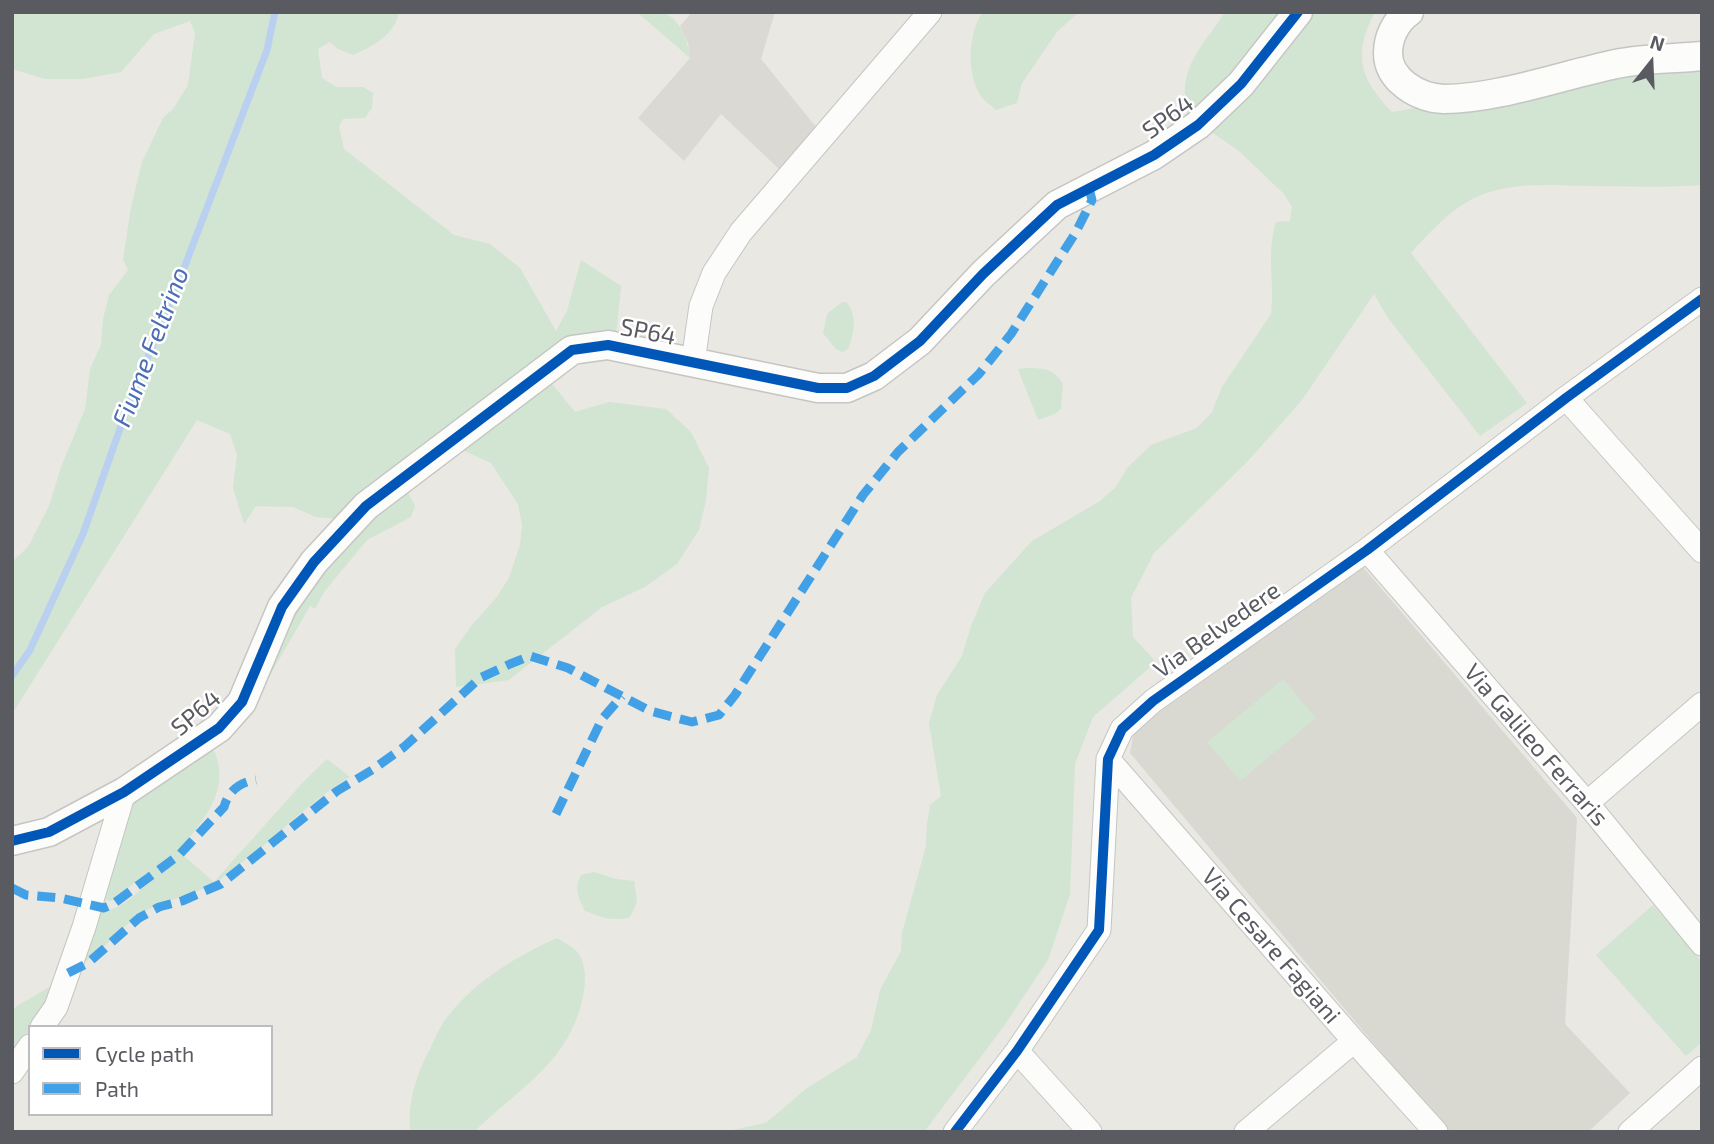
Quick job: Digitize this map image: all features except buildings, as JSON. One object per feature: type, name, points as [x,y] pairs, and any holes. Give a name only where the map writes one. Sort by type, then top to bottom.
[{"type":"street","points":[[693,362],[701,306],[714,273],[740,232],[930,12]]},
{"type":"street","name":"SP64","points":[[12,841],[49,832],[124,792],[219,728],[242,702],[282,607],[314,562],[366,506],[572,350],[608,345],[818,388],[847,388],[874,376],[920,341],[983,275],[1057,205],[1154,155],[1198,125],[1241,84],[1298,12]]},
{"type":"street","points":[[1409,12],[1400,18],[1388,42],[1388,65],[1401,82],[1417,93],[1440,99],[1473,97],[1620,63],[1702,56]]},
{"type":"street","name":"Via Belvedere","points":[[955,1132],[1017,1051],[1100,930],[1108,759],[1122,729],[1153,701],[1367,550],[1566,398],[1702,299]]},
{"type":"street","points":[[1566,398],[1702,551]]},
{"type":"street","name":"Via Galileo Ferraris","points":[[1367,550],[1587,803],[1702,944]]},
{"type":"street","points":[[1587,803],[1702,704]]},
{"type":"street","name":"Via Cesare Fagiani","points":[[1108,759],[1436,1132]]},
{"type":"street","points":[[44,1025],[56,1007],[84,928],[124,792]]},
{"type":"street","points":[[1246,1132],[1354,1041]]},
{"type":"street","points":[[12,1072],[28,1049]]},
{"type":"street","points":[[1017,1051],[1090,1132]]},
{"type":"street","points":[[1630,1132],[1702,1068]]},
{"type":"shaded area","points":[[692,12],[775,12],[761,59],[816,127],[781,171],[721,114],[684,161],[638,118],[690,58],[688,43],[680,26]]},
{"type":"shaded area","points":[[1363,567],[1577,818],[1565,1024],[1630,1093],[1588,1132],[1448,1132],[1130,753],[1134,730]]},
{"type":"green space","points":[[12,12],[399,12],[388,33],[375,44],[353,55],[338,49],[330,42],[318,49],[322,78],[336,87],[363,87],[373,93],[372,108],[365,118],[343,119],[339,127],[344,149],[454,235],[490,244],[520,268],[556,331],[567,311],[581,260],[621,286],[616,335],[348,520],[316,517],[293,507],[256,506],[244,524],[233,488],[237,455],[230,434],[197,420],[12,714],[12,562],[28,547],[49,506],[61,467],[85,409],[90,369],[101,345],[103,319],[109,295],[128,270],[123,259],[131,207],[142,162],[163,118],[173,109],[188,85],[195,33],[190,21],[154,34],[121,72],[83,79],[45,79],[12,69]]},
{"type":"green space","points":[[637,12],[660,12],[673,18],[685,37],[690,58]]},
{"type":"green space","points":[[983,12],[1079,12],[1057,32],[1022,83],[1017,103],[996,110],[977,90],[971,68],[971,43]]},
{"type":"green space","points":[[1225,12],[1279,12],[1234,72],[1188,117],[1185,85],[1188,72],[1199,49]]},
{"type":"green space","points":[[1308,12],[1375,12],[1363,41],[1363,65],[1366,77],[1392,112],[1702,61],[1702,185],[1544,185],[1500,189],[1472,199],[1439,223],[1411,253],[1527,403],[1480,436],[1388,318],[1374,294],[1302,400],[1248,461],[1154,553],[1131,598],[1133,637],[1156,662],[1093,717],[1075,764],[1070,894],[1048,960],[1004,1026],[924,1132],[723,1132],[766,1123],[807,1088],[857,1057],[871,1030],[880,990],[901,951],[902,933],[926,846],[930,805],[941,796],[929,723],[937,695],[962,656],[985,593],[1032,541],[1100,501],[1116,487],[1127,468],[1151,445],[1197,428],[1212,412],[1222,387],[1271,314],[1273,234],[1276,222],[1290,221],[1292,207],[1284,194],[1239,151],[1207,129]]},
{"type":"green space","points":[[842,302],[846,302],[850,307],[854,325],[848,349],[842,352],[836,349],[823,333],[827,314]]},
{"type":"green space","points":[[1018,369],[1048,370],[1063,383],[1061,409],[1055,414],[1038,420]]},
{"type":"green space","points":[[548,379],[575,412],[609,402],[666,409],[691,432],[709,468],[706,500],[699,530],[677,564],[645,587],[602,607],[509,680],[456,687],[455,649],[509,578],[520,545],[522,525],[518,504],[491,463],[458,448]]},
{"type":"green space","points":[[407,491],[415,506],[411,517],[367,540],[324,592],[315,609],[310,606],[254,703],[311,565]]},
{"type":"green space","points":[[1283,679],[1316,718],[1240,781],[1207,742]]},
{"type":"green space","points":[[213,749],[218,763],[217,791],[205,817],[178,851],[214,882],[327,759],[350,777],[323,795],[262,847],[219,879],[207,887],[148,910],[83,963],[95,909],[103,911],[118,907],[151,881],[147,873],[111,901],[103,899],[130,794]]},
{"type":"green space","points":[[594,872],[634,881],[637,902],[630,917],[613,919],[585,911],[577,889],[581,875]]},
{"type":"green space","points":[[1653,905],[1702,962],[1702,1042],[1686,1056],[1596,955]]},
{"type":"green space","points":[[557,938],[579,954],[585,980],[576,1019],[555,1056],[474,1132],[410,1132],[411,1099],[417,1079],[448,1016],[484,981],[526,953]]},
{"type":"green space","points":[[58,982],[35,1025],[28,1025],[28,1037],[12,1063],[12,1012],[17,1006]]},
{"type":"waterway","name":"Fiume Feltrino","points":[[12,676],[30,650],[83,534],[129,403],[181,276],[267,50],[275,12]]},
{"type":"marked path","points":[[68,973],[88,963],[139,918],[159,907],[182,901],[221,884],[337,791],[404,747],[480,678],[530,656],[568,668],[650,711],[692,722],[719,715],[735,695],[863,495],[898,452],[979,374],[1011,334],[1076,232],[1092,200],[1089,188]]},
{"type":"marked path","points":[[556,814],[602,719],[622,696]]},
{"type":"marked path","points":[[12,888],[26,895],[60,898],[104,908],[179,855],[224,807],[235,789],[256,780]]},
{"type":"cycle path","points":[[12,841],[49,832],[124,792],[219,728],[242,702],[282,607],[314,562],[366,506],[572,350],[608,345],[818,388],[847,388],[874,376],[920,341],[983,274],[1057,205],[1154,155],[1198,125],[1241,84],[1298,12]]},
{"type":"cycle path","points":[[955,1132],[1017,1051],[1099,930],[1108,759],[1122,729],[1153,701],[1367,550],[1566,398],[1702,299]]}]
